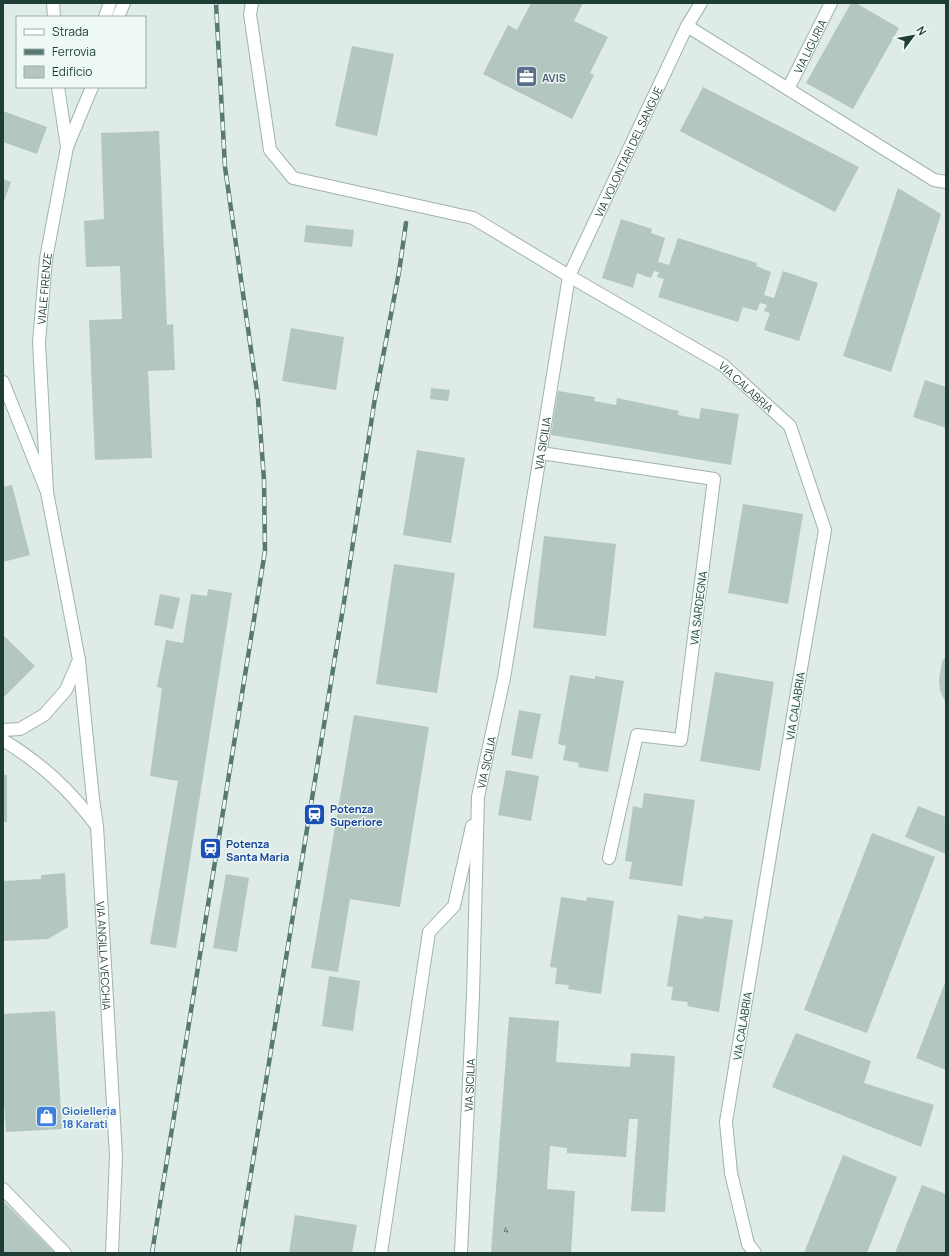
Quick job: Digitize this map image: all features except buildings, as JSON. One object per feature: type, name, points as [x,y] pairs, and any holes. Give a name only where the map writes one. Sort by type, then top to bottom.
[{"type":"street","points":[[53,3],[54,16]]},
{"type":"street","points":[[105,16],[110,3]]},
{"type":"street","points":[[118,16],[124,3]]},
{"type":"street","name":"VIA CALABRIA","points":[[252,3],[250,14],[270,150],[293,178],[473,218],[569,276],[723,365],[790,426],[825,530],[726,1122],[731,1173],[748,1244],[755,1253]]},
{"type":"street","name":"VIA VOLONTARI DEL SANGUE","points":[[569,276],[687,26],[701,3]]},
{"type":"street","name":"VIA LIGURIA","points":[[788,89],[831,3]]},
{"type":"street","points":[[687,26],[940,181]]},
{"type":"street","name":"VIALE FIRENZE","points":[[47,492],[39,342],[46,259],[67,147],[58,88]]},
{"type":"street","points":[[67,147],[92,88]]},
{"type":"street","name":"VIA SICILIA","points":[[461,1253],[473,995],[478,797],[504,678],[569,276]]},
{"type":"street","points":[[3,382],[47,492]]},
{"type":"street","name":"VIA SARDEGNA","points":[[541,453],[714,479],[681,740],[637,735],[609,858]]},
{"type":"street","name":"VIA ANGILLA VECCHIA","points":[[47,492],[79,660],[97,826],[116,1156],[112,1253]]},
{"type":"street","points":[[3,730],[20,729],[44,714],[66,690],[79,660]]},
{"type":"street","points":[[3,740],[26,754],[48,772],[78,801],[97,826]]},
{"type":"street","points":[[381,1253],[429,932],[454,906],[478,797]]},
{"type":"street","points":[[3,1189],[65,1253]]},
{"type":"railway","points":[[152,1253],[265,551],[264,480],[258,399],[225,167],[216,3]]},
{"type":"railway","points":[[238,1253],[344,602],[374,404],[399,272],[406,223]]},
{"type":"place","name":"AVIS","points":[[527,77]]},
{"type":"place","name":"Potenza Superiore","points":[[314,814]]},
{"type":"place","name":"Potenza Santa Maria","points":[[210,849]]},
{"type":"place","name":"Gioielleria 18 Karati","points":[[47,1116]]}]
